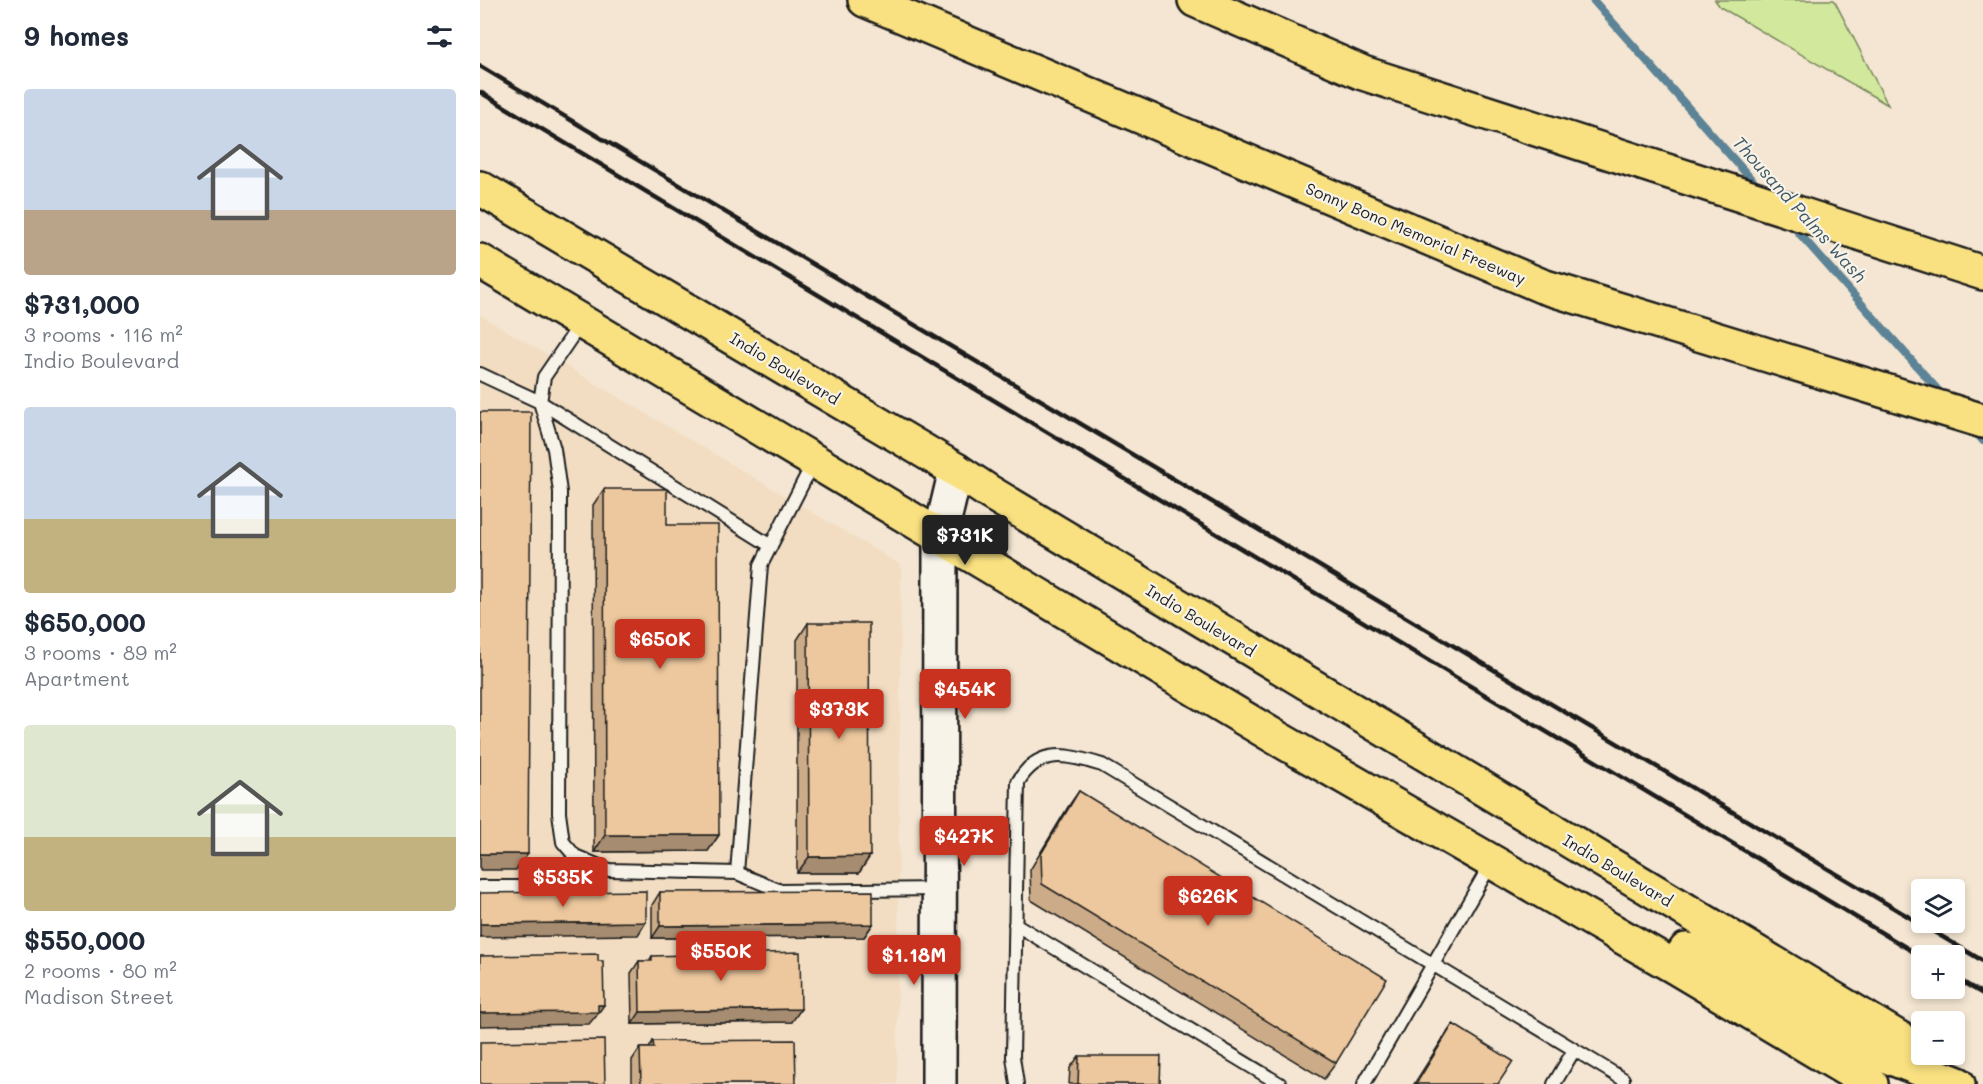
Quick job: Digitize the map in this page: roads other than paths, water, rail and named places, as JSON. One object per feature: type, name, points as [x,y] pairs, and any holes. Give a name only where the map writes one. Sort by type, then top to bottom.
[{"type":"main road","name":"Sonny Bono Memorial Freeway","points":[[865,0],[1542,286],[1983,421]]},
{"type":"main road","points":[[1195,0],[1363,73],[1983,273]]},
{"type":"main road","name":"Indio Boulevard","points":[[480,188],[956,470],[999,499],[1911,1045]]},
{"type":"main road","points":[[480,261],[1277,738],[1675,967],[1871,1084]]},
{"type":"main road","points":[[939,1084],[939,537],[956,470]]},
{"type":"main road","points":[[1675,967],[1686,950],[1711,952],[1874,1051],[1959,1084]]},
{"type":"main road","points":[[1944,1065],[1976,1084]]},
{"type":"lane","points":[[582,322],[543,377],[540,402],[554,449],[560,492],[558,813],[563,842],[575,856],[609,870],[737,873],[781,891],[939,889]]},
{"type":"lane","points":[[480,374],[540,402],[771,546]]},
{"type":"lane","points":[[737,873],[761,565],[813,462]]},
{"type":"lane","points":[[1017,1084],[1013,1057],[1018,782],[1025,770],[1037,760],[1067,756],[1101,765],[1623,1079]]},
{"type":"lane","points":[[480,887],[554,888],[575,856]]},
{"type":"lane","points":[[1364,1084],[1492,862]]},
{"type":"lane","points":[[1015,924],[1280,1084]]},
{"type":"lane","points":[[1554,1084],[1574,1050]]},
{"type":"waterway","name":"Thousand Palms Wash","points":[[1593,0],[1759,188]]},
{"type":"waterway","name":"Thousand Palms Wash","points":[[1790,223],[1944,397]]},
{"type":"waterway","name":"Thousand Palms Wash","points":[[1973,429],[1983,441]]},
{"type":"railway","points":[[480,66],[1983,961]]},
{"type":"railway","points":[[480,92],[1911,950]]},
{"type":"railway","points":[[1965,983],[1983,994]]}]
